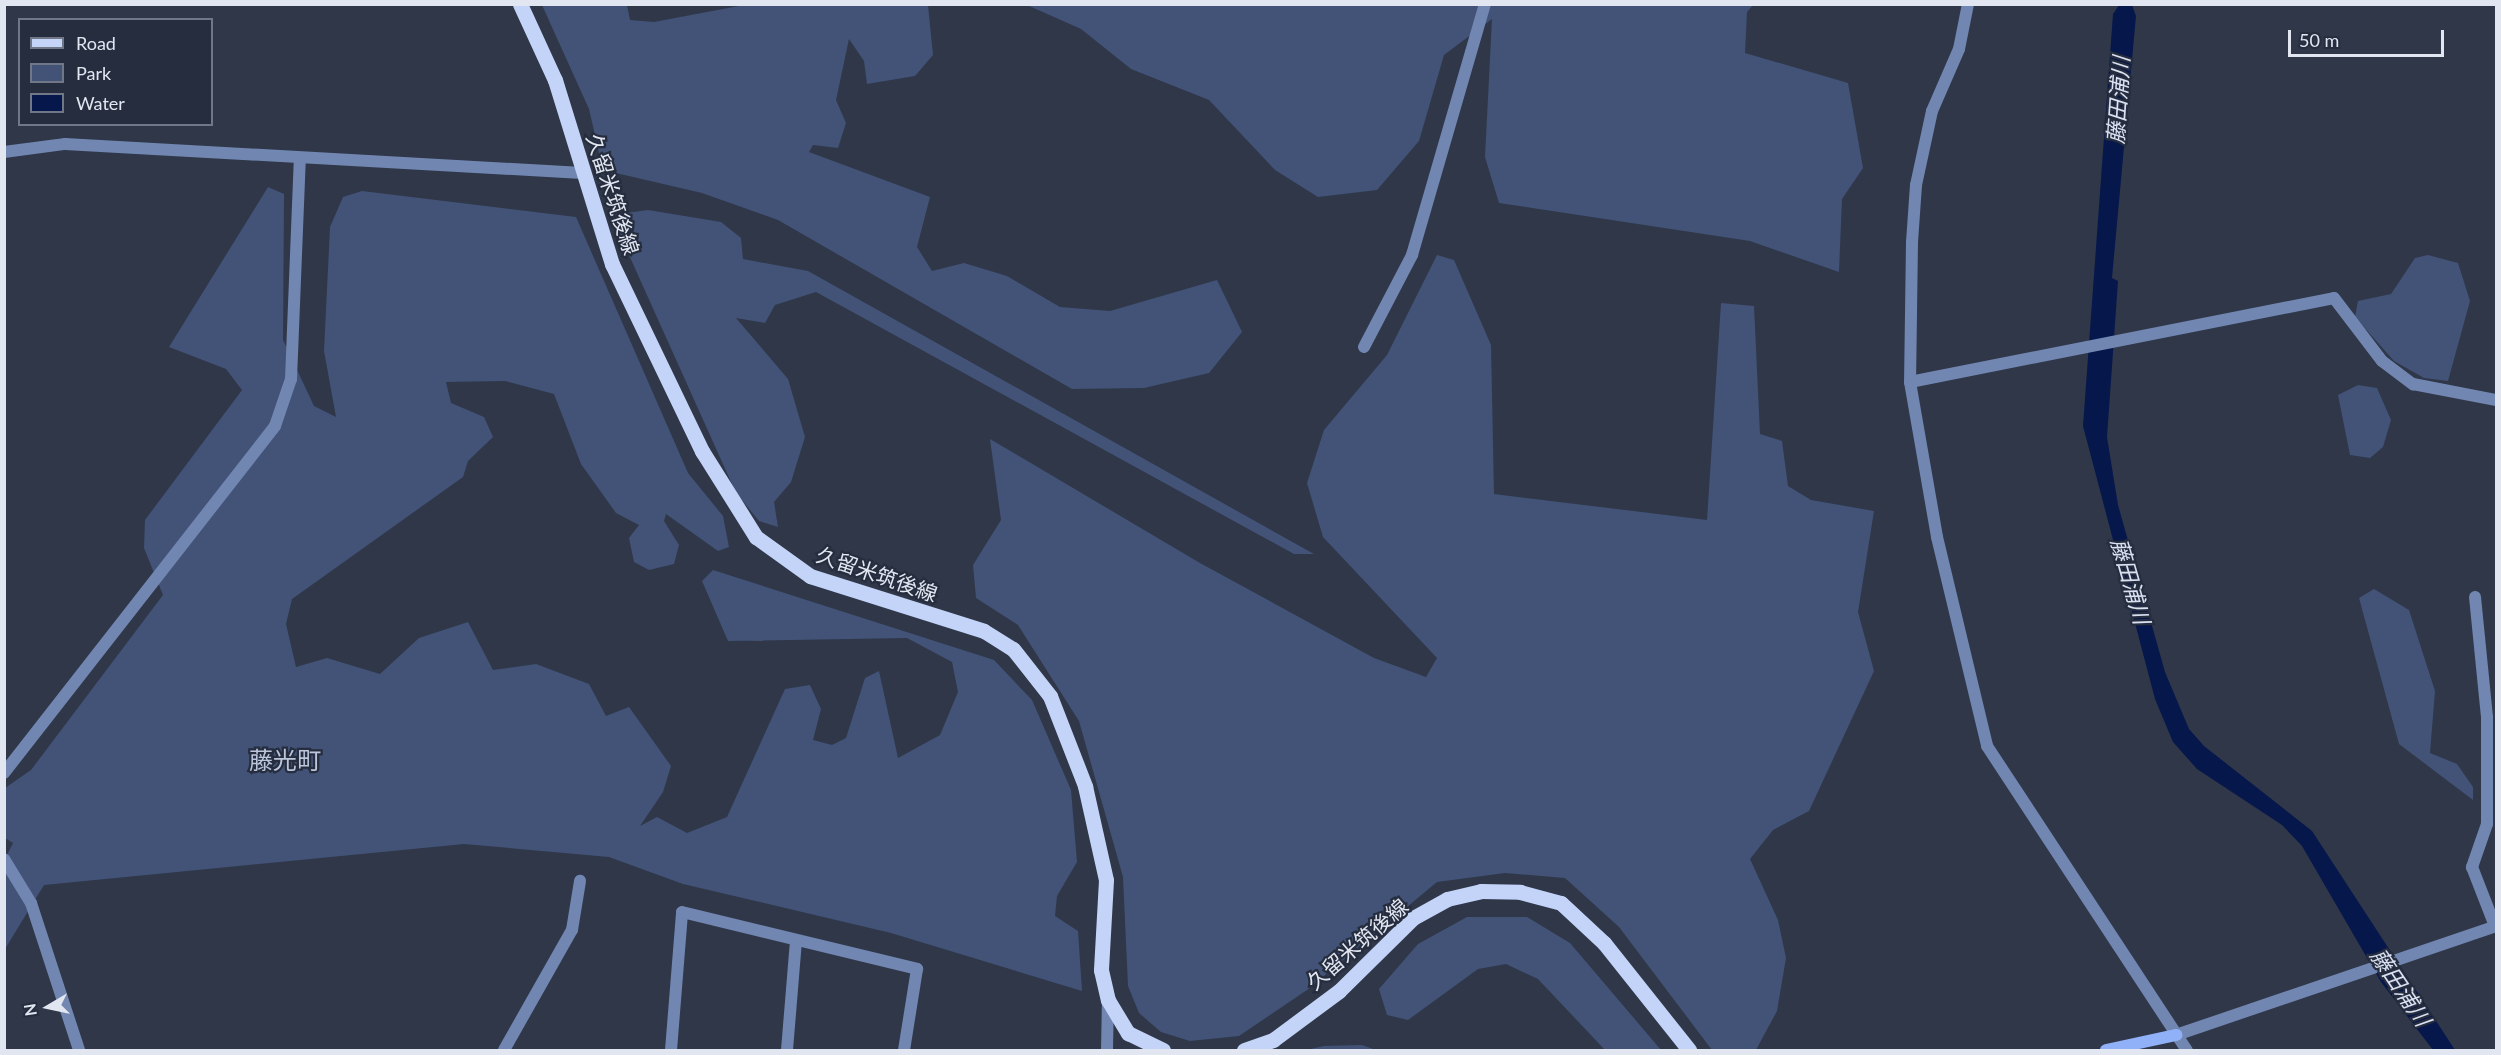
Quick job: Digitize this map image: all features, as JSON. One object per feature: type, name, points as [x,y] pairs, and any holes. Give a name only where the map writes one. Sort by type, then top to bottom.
[{"type":"main road","name":"久留米筑後線","points":[[520,4],[555,80],[612,264],[702,451],[756,537],[810,576],[984,631],[1013,649],[1050,696],[1085,786],[1106,880],[1101,970],[1108,1000],[1128,1033],[1163,1050]]},
{"type":"main road","name":"久留米筑後線","points":[[1244,1050],[1273,1040],[1339,991],[1413,918],[1447,899],[1481,891],[1520,892],[1561,903],[1604,943],[1689,1050]]},
{"type":"street","points":[[1365,348],[1412,255],[1485,4]]},
{"type":"street","points":[[1968,4],[1959,49],[1932,111],[1916,185],[1910,382],[1937,537],[1987,746],[2187,1050]]},
{"type":"street","points":[[4,152],[65,144],[582,173]]},
{"type":"street","points":[[4,773],[274,426],[291,379],[300,158]]},
{"type":"street","points":[[1910,382],[2334,298],[2382,361],[2413,384],[2496,400]]},
{"type":"street","points":[[2106,1050],[2176,1035],[2496,926],[2472,867],[2487,824],[2487,717],[2475,597]]},
{"type":"street","points":[[4,859],[31,903],[79,1050]]},
{"type":"street","points":[[504,1050],[572,930],[580,881]]},
{"type":"street","points":[[671,1050],[682,912],[916,969],[904,1050]]},
{"type":"street","points":[[787,1050],[796,940]]},
{"type":"street","points":[[1107,1050],[1108,1000]]},
{"type":"green space","points":[[542,5],[627,5],[630,20],[654,22],[744,5],[928,5],[933,55],[915,76],[867,84],[864,61],[849,39],[836,100],[846,123],[838,148],[813,145],[809,152],[930,197],[917,247],[932,271],[964,263],[1007,276],[1060,307],[1110,311],[1217,280],[1242,332],[1209,373],[1144,388],[1072,389],[778,220],[702,193],[603,170],[589,109]]},
{"type":"green space","points":[[1027,5],[1753,5],[1747,12],[1745,53],[1848,83],[1863,168],[1842,199],[1839,272],[1750,241],[1499,203],[1485,157],[1492,19],[1444,55],[1419,141],[1377,190],[1318,197],[1275,170],[1209,100],[1131,69],[1081,29]]},
{"type":"green space","points":[[268,187],[284,194],[283,340],[314,406],[336,417],[324,351],[330,227],[343,197],[362,191],[576,217],[688,473],[723,516],[729,547],[718,551],[666,514],[664,521],[679,545],[674,564],[649,570],[634,562],[629,538],[639,525],[616,513],[581,464],[554,394],[505,381],[446,382],[451,403],[484,417],[493,437],[468,461],[463,477],[292,599],[286,624],[296,667],[327,658],[380,674],[419,638],[468,622],[493,670],[536,664],[589,684],[606,716],[629,707],[671,766],[663,792],[640,826],[657,817],[687,833],[727,817],[785,689],[810,685],[821,709],[813,740],[832,745],[846,738],[865,678],[879,671],[898,758],[940,735],[958,692],[952,662],[907,638],[728,641],[702,581],[713,570],[994,660],[1032,700],[1071,790],[1077,862],[1057,896],[1055,916],[1078,931],[1082,991],[891,933],[683,884],[609,857],[464,844],[44,885],[5,949],[5,859],[13,843],[5,838],[5,788],[31,770],[163,595],[144,548],[145,520],[242,390],[226,369],[169,347]]},
{"type":"green space","points":[[648,210],[721,222],[741,238],[743,259],[808,271],[1314,554],[1294,554],[816,292],[775,305],[765,323],[736,318],[788,379],[805,437],[791,482],[774,502],[778,527],[759,521],[736,493],[611,215]]},
{"type":"green space","points":[[1437,255],[1454,260],[1491,345],[1494,494],[1707,520],[1721,303],[1754,306],[1760,434],[1782,441],[1788,486],[1811,500],[1874,511],[1858,612],[1874,671],[1809,811],[1773,830],[1750,859],[1778,920],[1786,958],[1777,1011],[1756,1050],[1712,1050],[1619,927],[1565,878],[1505,873],[1437,882],[1307,990],[1239,1036],[1190,1041],[1161,1032],[1139,1013],[1128,986],[1123,877],[1079,721],[1018,625],[976,598],[973,565],[1001,520],[990,439],[1200,563],[1374,658],[1426,677],[1437,658],[1323,537],[1307,483],[1324,430],[1387,355]]},
{"type":"green space","points":[[2428,255],[2458,263],[2470,301],[2448,381],[2424,378],[2394,361],[2355,317],[2358,301],[2391,294],[2415,258]]},
{"type":"green space","points":[[2358,385],[2377,388],[2391,420],[2383,447],[2370,458],[2350,455],[2338,395]]},
{"type":"green space","points":[[2374,589],[2409,610],[2435,691],[2430,753],[2457,764],[2473,787],[2473,800],[2399,744],[2359,598]]},
{"type":"green space","points":[[1467,917],[1527,917],[1570,943],[1661,1050],[1605,1050],[1538,979],[1506,964],[1478,969],[1408,1020],[1387,1015],[1379,989],[1418,944]]},
{"type":"green space","points":[[1362,1045],[1376,1050],[1306,1050],[1324,1046]]},
{"type":"water","name":"藤田浦川","points":[[2119,5],[2132,5],[2136,16],[2112,278],[2118,281],[2107,437],[2118,505],[2165,672],[2189,729],[2204,746],[2312,831],[2455,1050],[2433,1050],[2381,982],[2302,846],[2282,825],[2197,769],[2173,742],[2155,699],[2083,426],[2113,14]]},
{"type":"district","name":"藤光町","points":[[285,760]]}]
